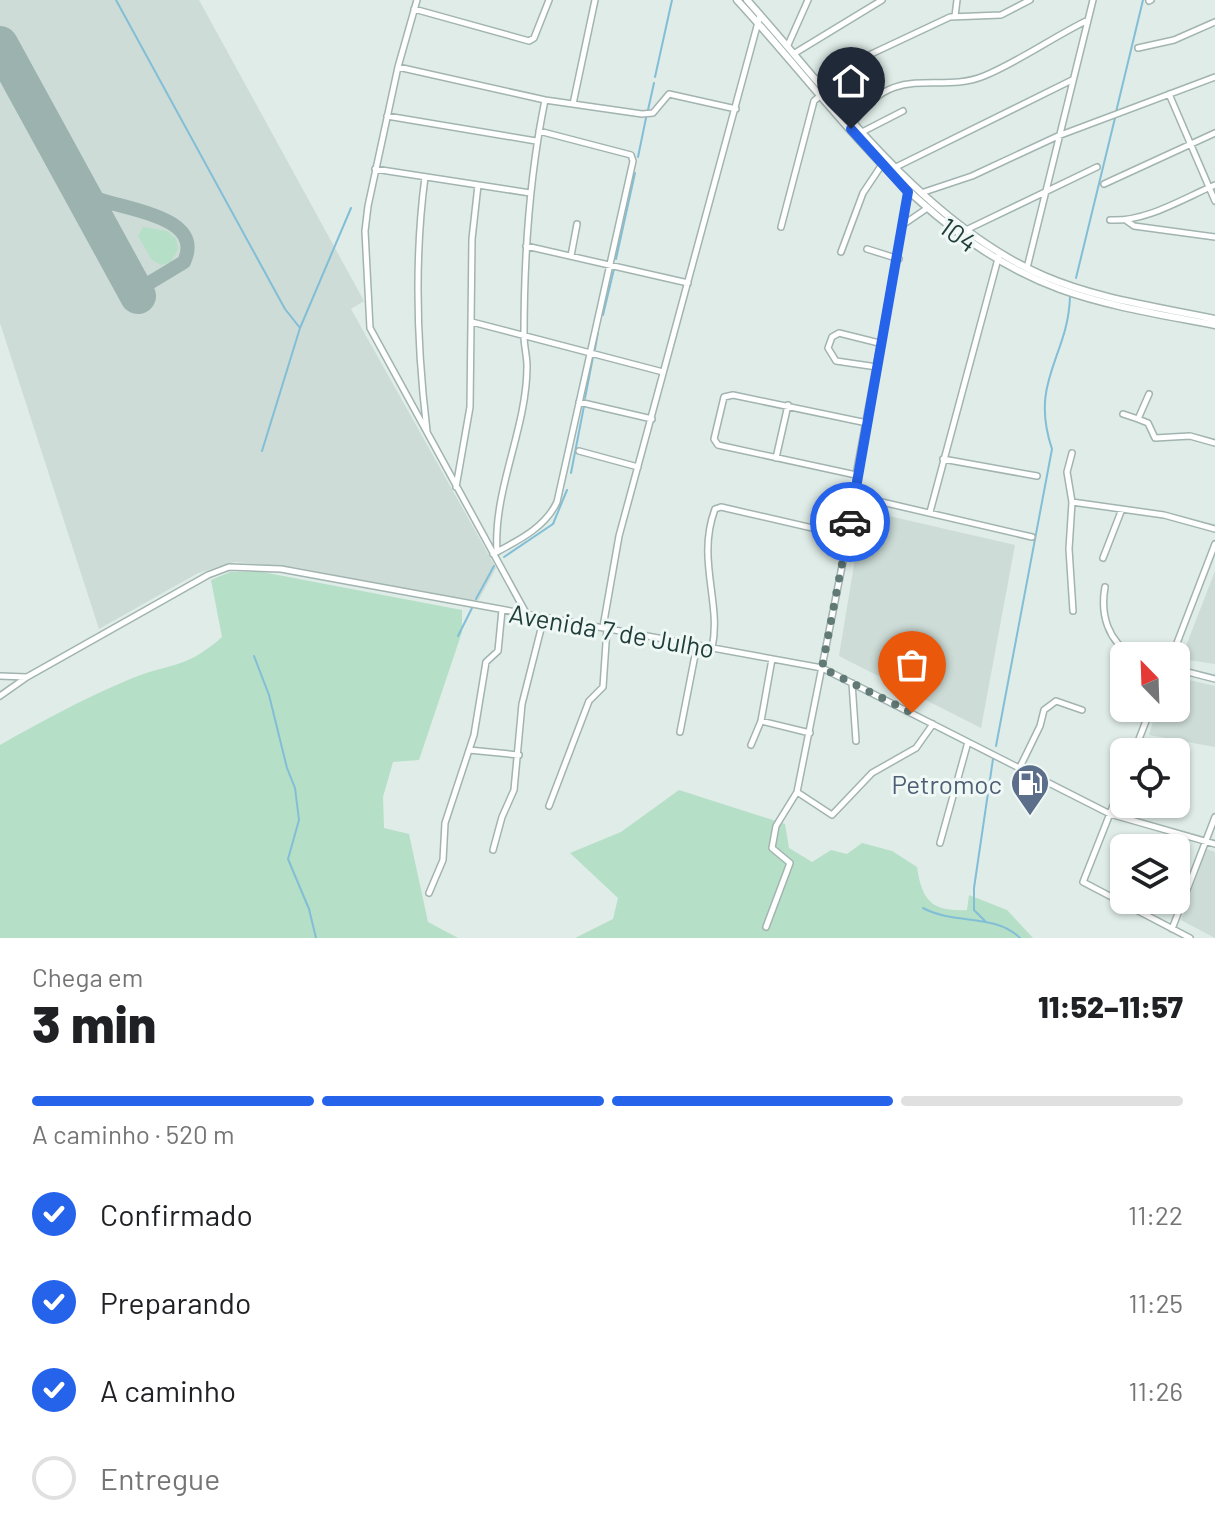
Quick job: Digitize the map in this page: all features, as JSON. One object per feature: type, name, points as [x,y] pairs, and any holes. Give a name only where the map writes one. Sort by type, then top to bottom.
[{"type":"street","points":[[417,0],[375,169],[365,231],[370,328],[527,614]]},
{"type":"street","points":[[414,9],[529,41],[534,38],[549,0]]},
{"type":"street","points":[[573,104],[595,0]]},
{"type":"street","name":"104","points":[[737,0],[824,92],[926,209],[963,239],[1074,290],[1215,325]]},
{"type":"street","points":[[747,0],[755,3],[760,15],[818,79],[824,92],[896,167],[911,190],[920,193],[998,256],[1074,290]]},
{"type":"street","points":[[788,45],[808,0]]},
{"type":"street","points":[[795,53],[882,0]]},
{"type":"street","points":[[955,16],[957,0]]},
{"type":"street","points":[[818,79],[955,16],[1001,15],[1030,0]]},
{"type":"street","points":[[1027,268],[1093,0]]},
{"type":"street","points":[[549,806],[589,701],[603,687],[605,627],[619,536],[760,15]]},
{"type":"street","points":[[855,121],[870,102],[902,85],[978,78],[1088,20]]},
{"type":"street","points":[[1138,48],[1174,40],[1215,22]]},
{"type":"street","points":[[398,67],[545,100],[650,114],[669,94],[736,109]]},
{"type":"street","points":[[920,193],[972,176],[1058,136],[1215,77]]},
{"type":"street","points":[[896,167],[1072,80]]},
{"type":"street","points":[[781,227],[814,101],[824,92]]},
{"type":"street","points":[[1169,94],[1212,186],[1215,201]]},
{"type":"street","points":[[495,553],[526,378],[526,246],[530,193],[545,100]]},
{"type":"street","points":[[864,131],[903,111]]},
{"type":"street","points":[[387,116],[537,141]]},
{"type":"street","points":[[495,553],[536,528],[552,512],[633,158],[599,145],[539,131]]},
{"type":"street","points":[[1104,184],[1215,133]]},
{"type":"street","points":[[841,252],[863,193],[883,163]]},
{"type":"street","points":[[965,231],[1097,167]]},
{"type":"street","points":[[375,169],[530,193]]},
{"type":"street","points":[[425,177],[420,222],[419,311],[427,434]]},
{"type":"street","points":[[456,487],[470,407],[472,239],[478,185]]},
{"type":"street","points":[[1110,220],[1126,220],[1212,186]]},
{"type":"street","points":[[766,927],[790,863],[772,848],[774,829],[797,792],[810,733],[856,496],[856,475],[879,343],[911,190]]},
{"type":"street","points":[[902,224],[926,209]]},
{"type":"street","points":[[1126,220],[1134,226],[1215,237]]},
{"type":"street","points":[[571,256],[577,224]]},
{"type":"street","points":[[526,246],[688,283]]},
{"type":"street","points":[[867,249],[899,259]]},
{"type":"street","points":[[930,512],[998,256]]},
{"type":"street","points":[[1114,301],[1215,319]]},
{"type":"street","points":[[472,322],[524,339],[663,372]]},
{"type":"street","points":[[877,367],[836,361],[828,348],[832,337],[839,333],[879,343]]},
{"type":"street","points":[[1138,419],[1149,394]]},
{"type":"street","points":[[856,475],[718,445],[714,439],[721,403],[729,395],[867,423]]},
{"type":"street","points":[[579,402],[652,419]]},
{"type":"street","points":[[776,458],[788,405]]},
{"type":"street","points":[[1123,414],[1148,423],[1155,438],[1190,436],[1215,443]]},
{"type":"street","points":[[579,451],[638,467]]},
{"type":"street","points":[[1072,453],[1067,472],[1072,502],[1069,549],[1073,611]]},
{"type":"street","points":[[943,459],[1037,476]]},
{"type":"street","points":[[856,496],[1032,537]]},
{"type":"street","points":[[1072,502],[1164,515],[1215,529]]},
{"type":"street","points":[[712,648],[714,634],[706,561],[715,509],[721,507],[847,536]]},
{"type":"street","points":[[1103,558],[1122,509]]},
{"type":"street","points":[[1177,642],[1215,544]]},
{"type":"street","name":"Avenida 7 de Julho","points":[[0,696],[27,677],[208,575],[229,567],[281,569],[822,668],[1110,814]]},
{"type":"street","points":[[1105,587],[1104,613],[1110,634],[1118,642]]},
{"type":"street","points":[[429,893],[443,860],[446,819],[469,750],[486,662],[500,646],[502,610]]},
{"type":"street","points":[[493,850],[502,817],[514,790],[525,688],[544,617]]},
{"type":"street","points":[[680,732],[697,645]]},
{"type":"street","points":[[751,745],[761,721],[772,659]]},
{"type":"street","points":[[1190,673],[1215,679]]},
{"type":"street","points":[[0,676],[27,677]]},
{"type":"street","points":[[852,682],[856,741]]},
{"type":"street","points":[[1020,767],[1042,721],[1042,713],[1050,704],[1056,701],[1082,710]]},
{"type":"street","points":[[761,721],[810,733]]},
{"type":"street","points":[[797,792],[829,815],[835,814],[872,773],[916,748],[933,724]]},
{"type":"street","points":[[940,843],[968,742]]},
{"type":"street","points":[[469,750],[519,755]]},
{"type":"street","points":[[1110,814],[1083,882],[1190,938]]},
{"type":"street","points":[[1172,929],[1215,817]]},
{"type":"street","name":"Avenida 7 de Julho","points":[[1124,818],[1215,844]]},
{"type":"shaded area","points":[[0,0],[199,0],[364,301],[351,309],[496,568],[477,603],[299,568],[235,562],[198,573],[99,629],[0,323]]},
{"type":"shaded area","points":[[863,510],[1015,545],[981,728],[839,656]]},
{"type":"shaded area","points":[[1215,571],[1215,664],[1190,660],[1190,642],[1188,642]]},
{"type":"shaded area","points":[[1190,680],[1215,686],[1215,747],[1190,742],[1190,738],[1149,735],[1153,722],[1190,722]]},
{"type":"shaded area","points":[[1206,849],[1215,852],[1215,938],[1181,920],[1183,914],[1190,914],[1190,894]]},
{"type":"green space","points":[[143,227],[167,231],[176,239],[178,249],[171,262],[161,265],[152,260],[138,236]]},
{"type":"green space","points":[[230,572],[262,572],[462,610],[462,632],[419,760],[393,762],[383,797],[384,828],[409,834],[428,922],[458,938],[0,938],[0,745],[95,695],[142,674],[186,661],[209,648],[222,637],[211,580]]},
{"type":"green space","points":[[679,790],[785,824],[789,848],[812,862],[831,850],[847,854],[862,843],[892,851],[917,867],[922,888],[930,902],[945,909],[967,910],[969,895],[1007,910],[1033,938],[575,938],[613,919],[618,898],[570,853],[621,832]]},
{"type":"waterway","points":[[116,0],[285,309],[300,328]]},
{"type":"waterway","points":[[655,77],[672,0]]},
{"type":"waterway","points":[[1116,112],[1143,0]]},
{"type":"waterway","points":[[648,110],[654,83]]},
{"type":"waterway","points":[[638,157],[646,118]]},
{"type":"waterway","points":[[1076,278],[1115,118]]},
{"type":"waterway","points":[[616,259],[635,173]]},
{"type":"waterway","points":[[262,451],[300,328],[351,208]]},
{"type":"waterway","points":[[603,315],[614,269]]},
{"type":"waterway","points":[[996,746],[1052,449],[1046,425],[1047,387],[1068,318],[1070,297]]},
{"type":"waterway","points":[[595,349],[598,332]]},
{"type":"waterway","points":[[585,398],[593,357]]},
{"type":"waterway","points":[[571,473],[584,406]]},
{"type":"waterway","points":[[504,557],[553,524],[567,490]]},
{"type":"waterway","points":[[476,599],[494,566]]},
{"type":"waterway","points":[[458,636],[472,608]]},
{"type":"waterway","points":[[254,656],[269,695],[295,788],[299,820],[288,859],[309,909],[316,938]]},
{"type":"waterway","points":[[986,922],[974,910],[974,888],[993,759]]},
{"type":"waterway","points":[[923,908],[999,925],[1020,938]]},
{"type":"taxiway","points":[[81,192],[152,215],[182,232],[187,245],[184,262],[136,291]]},
{"type":"runway","points":[[0,44],[138,296]]},
{"type":"way so far","points":[[850,522],[822,668],[912,713]]},
{"type":"place","name":"Petromoc","points":[[1030,817]]},
{"type":"route","points":[[850,522],[879,343],[899,259],[908,192],[851,129]]}]
